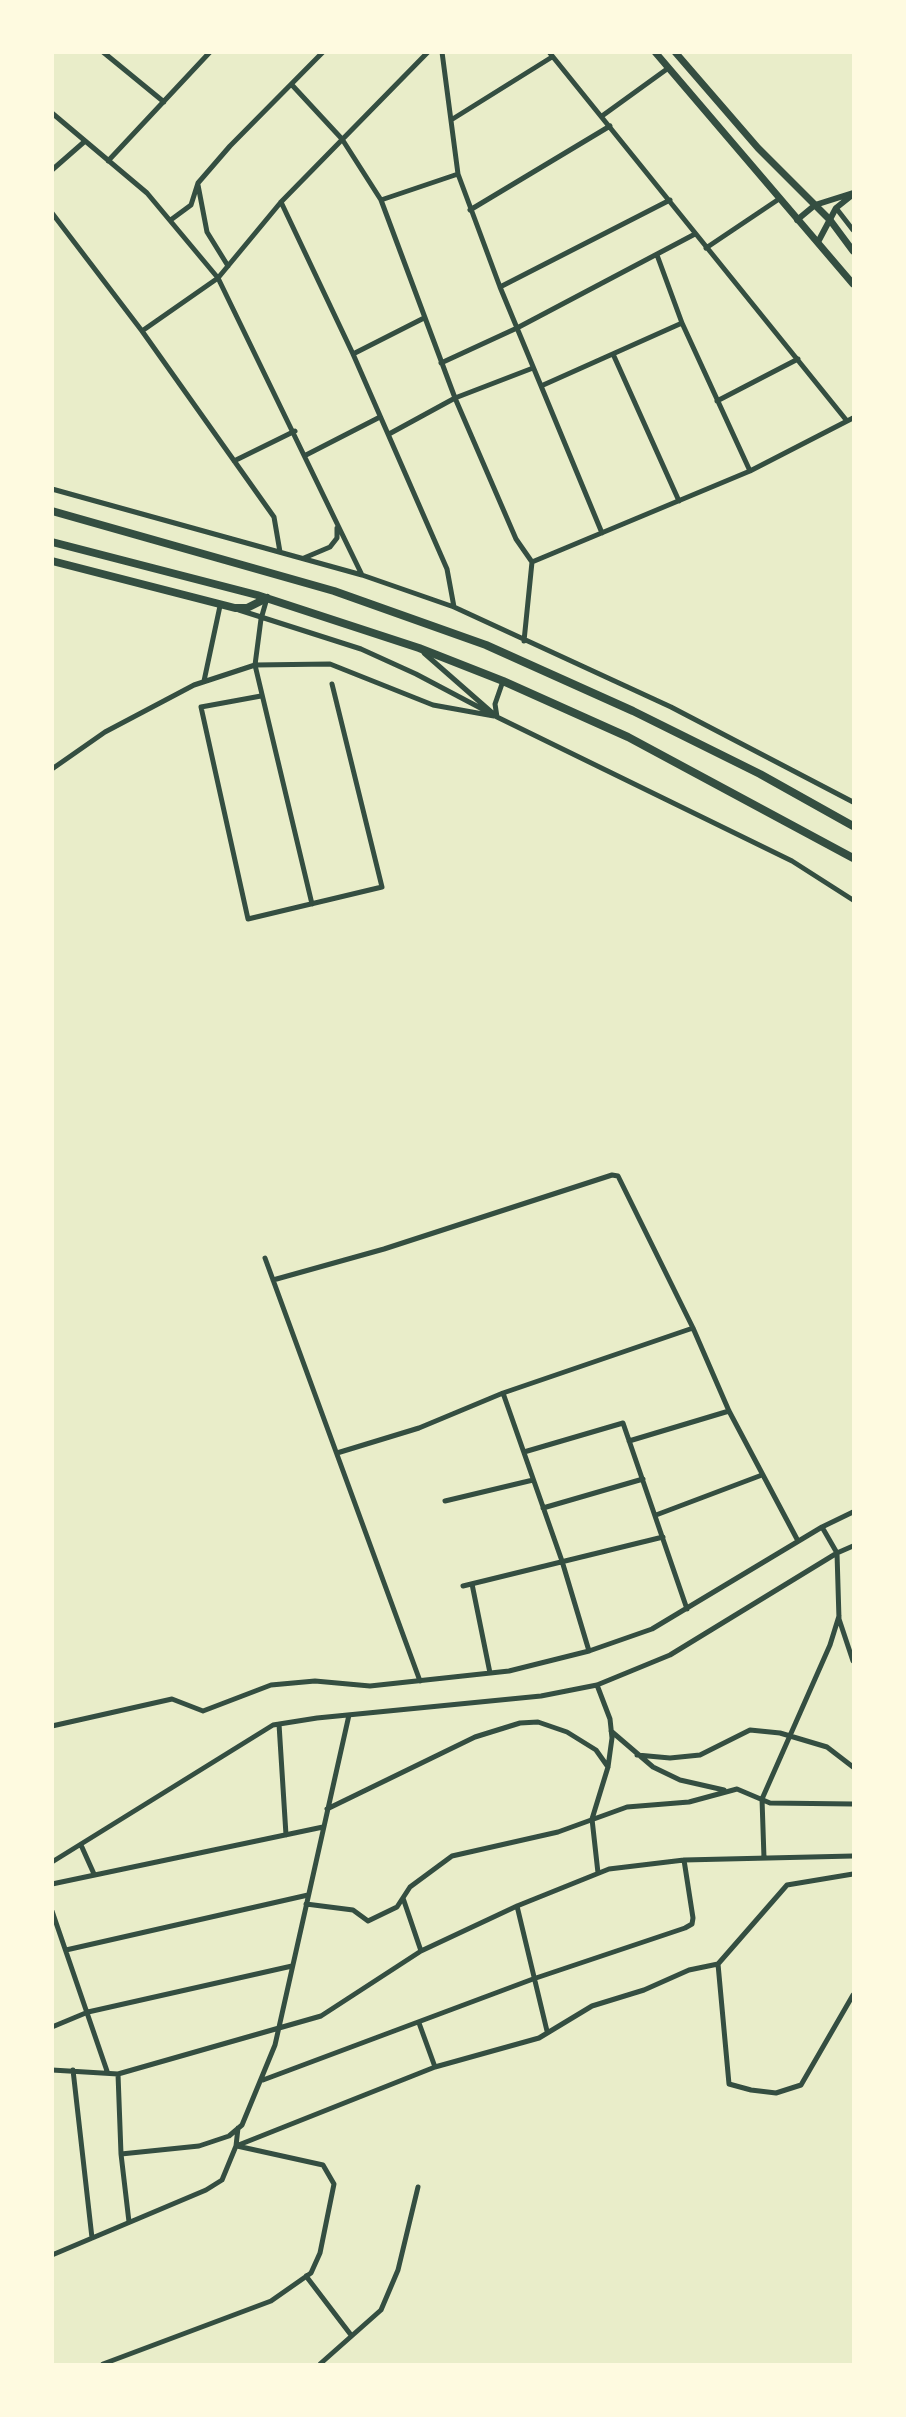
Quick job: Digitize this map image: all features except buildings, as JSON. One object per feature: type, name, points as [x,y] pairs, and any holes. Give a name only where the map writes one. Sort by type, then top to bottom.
[{"type":"highway","points":[[52,511],[334,591],[486,645],[633,711],[760,774],[853,826]]},
{"type":"highway","points":[[52,542],[267,598],[419,648],[503,681],[628,737],[853,858]]},
{"type":"highway","points":[[52,561],[220,606],[247,608],[267,598]]},
{"type":"main road","points":[[655,52],[853,284]]},
{"type":"main road","points":[[676,52],[758,149],[830,220],[853,251]]},
{"type":"street","points":[[103,52],[164,102]]},
{"type":"street","points":[[108,161],[210,52]]},
{"type":"street","points":[[172,219],[191,205],[198,183],[230,146],[323,52]]},
{"type":"street","points":[[142,331],[218,278],[281,202],[428,52]]},
{"type":"street","points":[[442,52],[458,174],[500,287],[602,533]]},
{"type":"street","points":[[451,120],[551,55],[706,248],[850,419],[750,471],[532,562]]},
{"type":"street","points":[[602,116],[667,69]]},
{"type":"street","points":[[292,85],[342,139],[381,200],[455,398],[516,539],[532,562],[524,641]]},
{"type":"street","points":[[52,113],[147,193],[172,219],[218,278],[295,431],[362,575]]},
{"type":"street","points":[[470,210],[610,126]]},
{"type":"street","points":[[52,170],[84,142]]},
{"type":"street","points":[[381,200],[458,174]]},
{"type":"street","points":[[198,183],[207,232],[228,266]]},
{"type":"street","points":[[797,220],[815,205],[853,193]]},
{"type":"street","points":[[818,242],[836,208],[853,193]]},
{"type":"street","points":[[706,248],[779,199]]},
{"type":"street","points":[[500,287],[670,200]]},
{"type":"street","points":[[281,202],[354,354],[447,569],[454,607]]},
{"type":"street","points":[[836,208],[853,230]]},
{"type":"street","points":[[52,213],[142,331],[274,517],[280,552]]},
{"type":"street","points":[[441,363],[517,328],[695,234]]},
{"type":"street","points":[[657,256],[682,323],[750,471]]},
{"type":"street","points":[[354,354],[424,318]]},
{"type":"street","points":[[541,386],[682,323]]},
{"type":"street","points":[[613,355],[679,501]]},
{"type":"street","points":[[717,401],[798,359]]},
{"type":"street","points":[[389,434],[455,398],[533,368]]},
{"type":"street","points":[[306,455],[380,417]]},
{"type":"street","points":[[234,461],[295,431]]},
{"type":"street","points":[[52,489],[362,575],[454,607],[671,706],[853,802]]},
{"type":"street","points":[[303,558],[330,547],[337,538],[337,525]]},
{"type":"street","points":[[267,598],[261,619],[256,665],[261,696],[312,904]]},
{"type":"street","points":[[204,681],[220,606]]},
{"type":"street","points":[[235,608],[261,619],[361,649],[416,674],[497,717],[792,861],[853,900]]},
{"type":"street","points":[[419,648],[497,717]]},
{"type":"street","points":[[52,769],[105,732],[204,681],[256,665],[330,664],[433,705],[497,717]]},
{"type":"street","points":[[497,717],[495,704],[503,681]]},
{"type":"street","points":[[261,696],[201,707],[248,919],[382,887],[332,684]]},
{"type":"street","points":[[273,1280],[384,1249],[612,1175],[618,1176],[693,1328],[729,1411],[798,1541]]},
{"type":"street","points":[[265,1258],[420,1681]]},
{"type":"street","points":[[337,1453],[419,1428],[503,1393],[693,1328]]},
{"type":"street","points":[[503,1393],[562,1561],[589,1651]]},
{"type":"street","points":[[629,1441],[729,1411]]},
{"type":"street","points":[[524,1452],[622,1423],[687,1609]]},
{"type":"street","points":[[656,1515],[761,1475]]},
{"type":"street","points":[[543,1508],[643,1479]]},
{"type":"street","points":[[445,1501],[533,1480]]},
{"type":"street","points":[[52,1726],[172,1699],[203,1711],[271,1685],[315,1681],[370,1686],[420,1681],[490,1673],[589,1651],[652,1629],[822,1527],[853,1512]]},
{"type":"street","points":[[822,1527],[837,1553],[839,1616],[853,1661]]},
{"type":"street","points":[[463,1586],[663,1537]]},
{"type":"street","points":[[52,1862],[279,1724],[541,1696],[597,1685],[670,1655],[837,1553],[853,1546]]},
{"type":"street","points":[[472,1584],[490,1673]]},
{"type":"street","points":[[764,1858],[762,1799],[830,1645],[839,1616]]},
{"type":"street","points":[[597,1685],[610,1719],[611,1731],[608,1767],[592,1819],[597,1873]]},
{"type":"street","points":[[121,2154],[199,2146],[229,2136],[238,2128],[263,2080],[278,2031],[349,1715]]},
{"type":"street","points":[[327,1809],[475,1737],[520,1723],[538,1722],[567,1732],[596,1750],[608,1767]]},
{"type":"street","points":[[279,1724],[286,1835]]},
{"type":"street","points":[[637,1755],[670,1758],[700,1755],[750,1730],[827,1747],[853,1767]]},
{"type":"street","points":[[611,1731],[653,1767],[680,1780],[725,1790],[750,1792],[769,1803],[853,1804]]},
{"type":"street","points":[[306,1904],[353,1910],[368,1921],[397,1907],[410,1887],[452,1856],[558,1832],[627,1807],[689,1802],[725,1790]]},
{"type":"street","points":[[52,1885],[323,1827]]},
{"type":"street","points":[[81,1845],[94,1874]]},
{"type":"street","points":[[52,2070],[107,2071],[118,2074],[278,2031],[321,2016],[421,1951],[517,1906],[597,1873],[684,1860],[853,1856]]},
{"type":"street","points":[[263,2080],[419,2024],[533,1979],[692,1924],[684,1860]]},
{"type":"street","points":[[236,2146],[435,2067],[539,2038],[592,2006],[644,1990],[689,1970],[718,1964],[787,1885],[853,1874]]},
{"type":"street","points":[[66,1950],[308,1895]]},
{"type":"street","points":[[403,1898],[421,1951]]},
{"type":"street","points":[[517,1906],[547,2031]]},
{"type":"street","points":[[52,1911],[107,2071]]},
{"type":"street","points":[[718,1964],[729,2084],[751,2090],[776,2093],[801,2085],[853,1996]]},
{"type":"street","points":[[52,2027],[88,2012],[292,1966]]},
{"type":"street","points":[[419,2024],[435,2067]]},
{"type":"street","points":[[74,2070],[92,2238]]},
{"type":"street","points":[[118,2074],[121,2154],[129,2222]]},
{"type":"street","points":[[52,2255],[206,2190],[222,2180],[236,2146],[238,2128]]},
{"type":"street","points":[[103,2364],[271,2301],[306,2276],[320,2253],[334,2184],[323,2165],[236,2146]]},
{"type":"street","points":[[320,2364],[381,2310],[398,2270],[418,2187]]},
{"type":"street","points":[[306,2276],[351,2335]]}]
